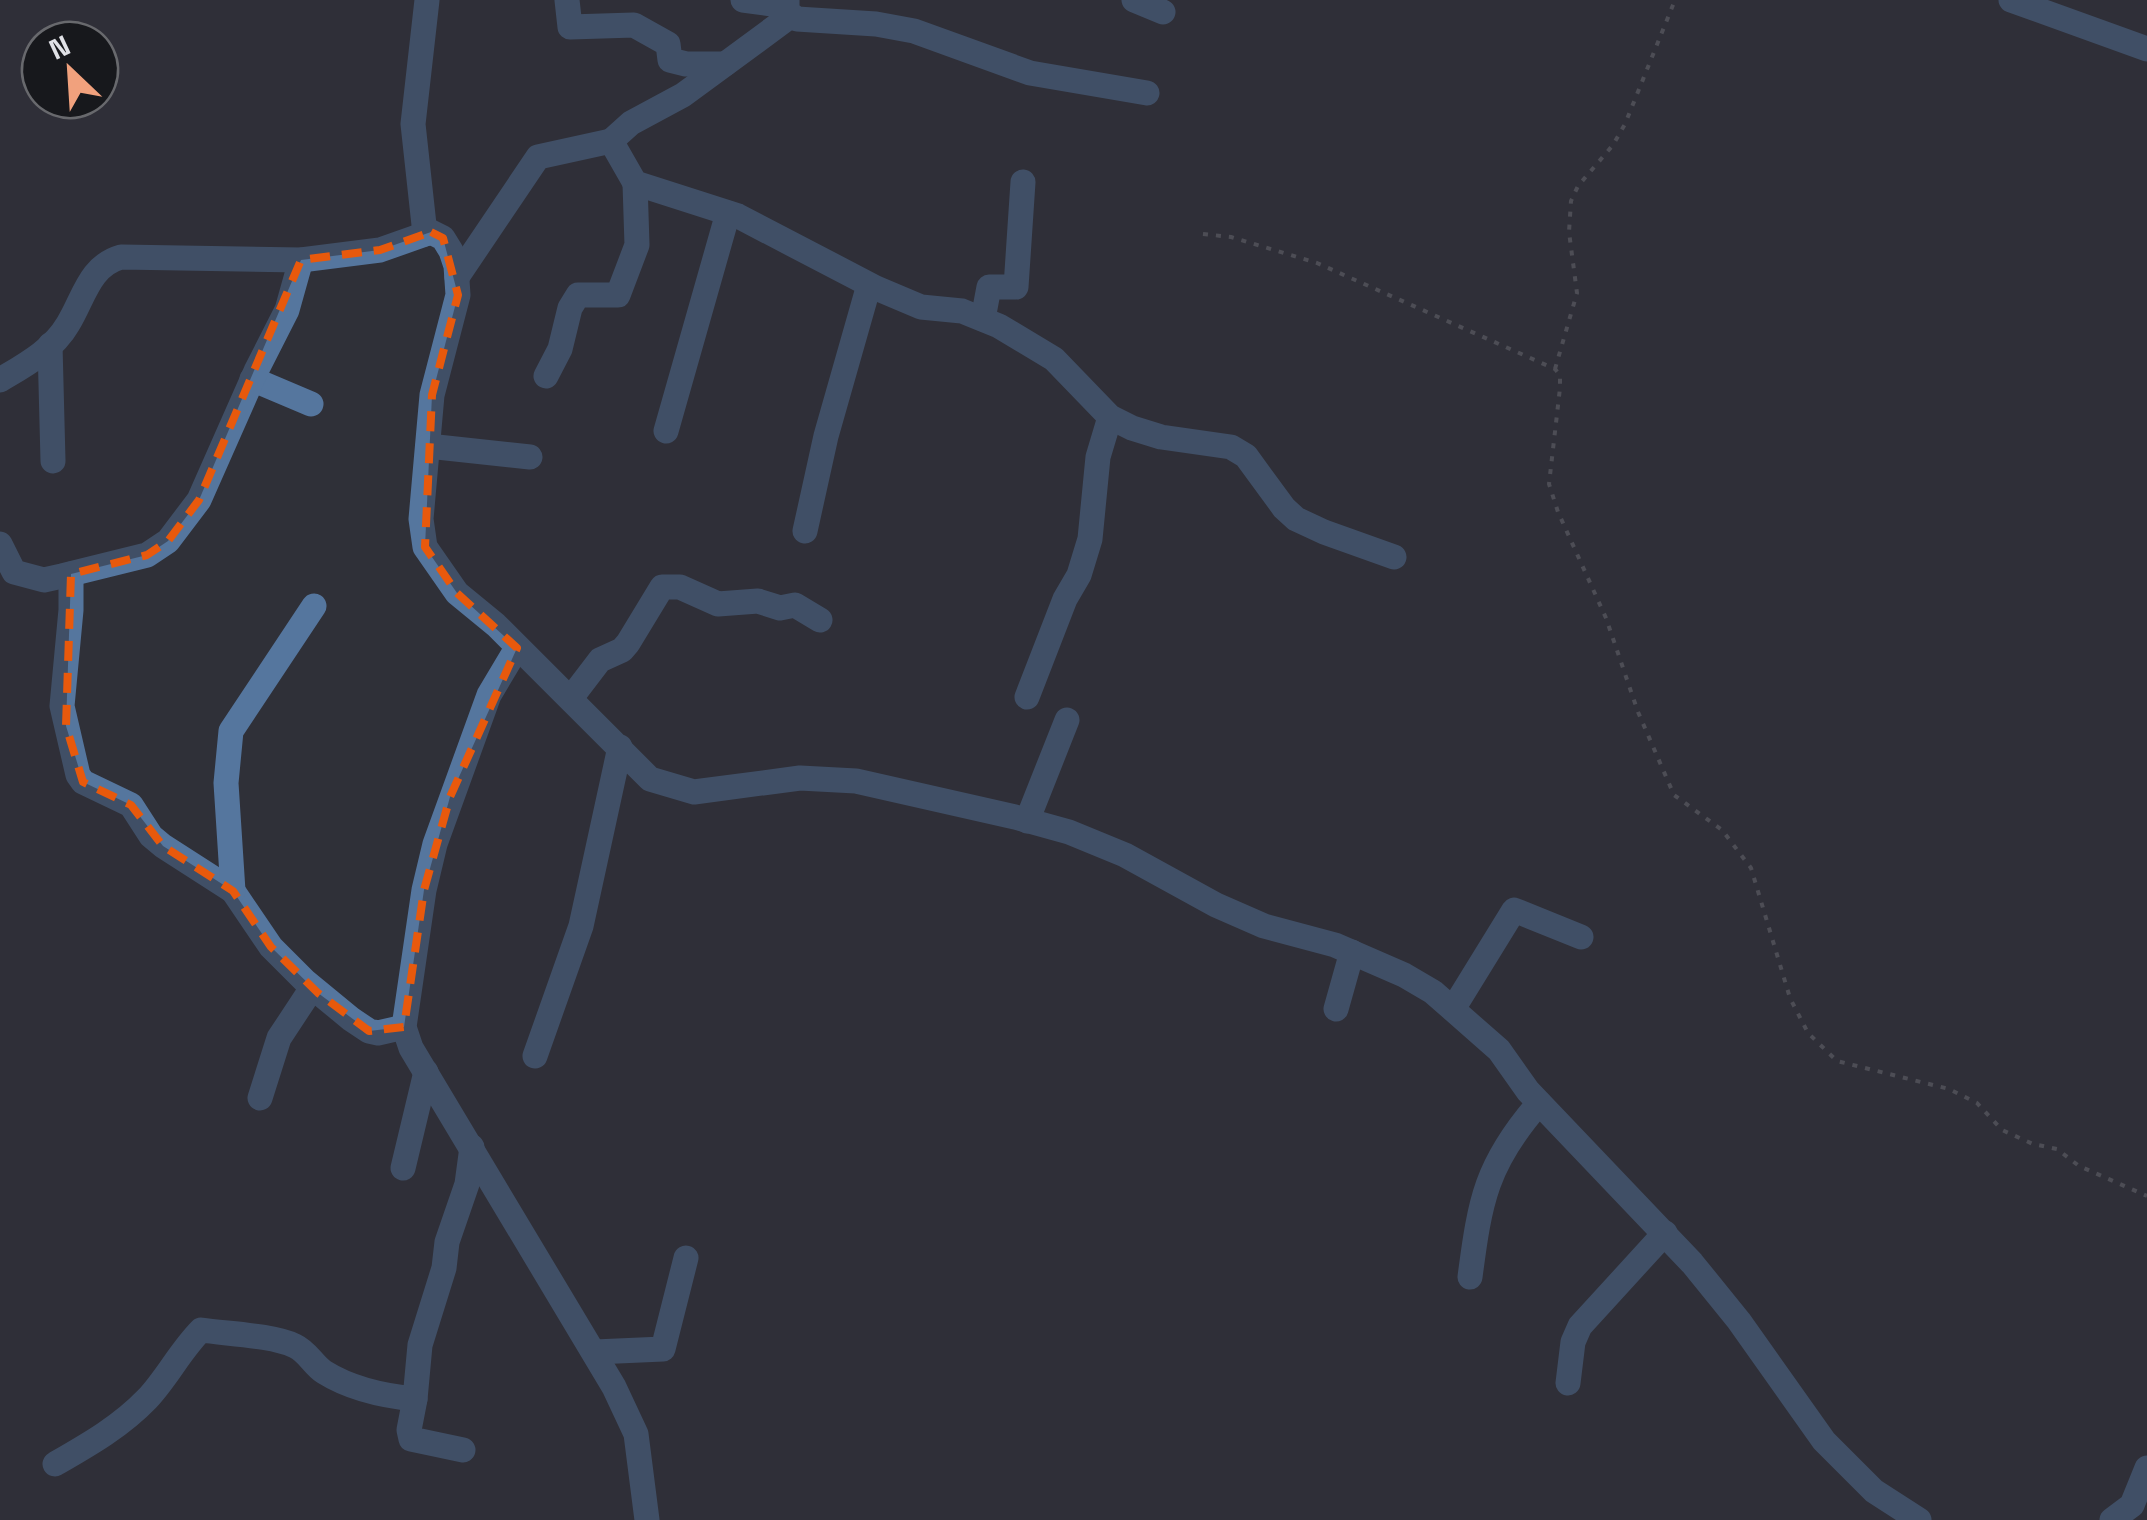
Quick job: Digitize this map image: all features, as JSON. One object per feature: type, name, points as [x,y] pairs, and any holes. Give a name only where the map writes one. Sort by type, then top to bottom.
[{"type":"street","points":[[425,234],[413,124],[427,0]]},
{"type":"street","points":[[567,0],[570,27],[634,25],[668,44],[670,60],[725,64]]},
{"type":"street","points":[[743,0],[914,30],[1030,73],[1148,93]]},
{"type":"street","points":[[1134,0],[1162,12]]},
{"type":"street","points":[[2011,0],[2147,50]]},
{"type":"street","points":[[457,277],[538,157],[610,141],[625,127],[683,95],[725,64],[788,7]]},
{"type":"street","points":[[546,376],[560,348],[574,299],[578,295],[618,294],[637,245],[635,183],[610,141]]},
{"type":"street","points":[[983,319],[989,287],[1016,287],[1022,182]]},
{"type":"street","points":[[635,183],[728,213],[920,307],[983,319],[1054,359],[1110,417],[1161,437],[1231,447],[1246,456],[1284,508],[1296,518],[1394,556]]},
{"type":"street","points":[[666,432],[728,213]]},
{"type":"street","points":[[0,380],[35,359],[68,324],[97,269],[106,261],[121,257],[301,260],[380,250],[431,232],[443,238],[451,250],[458,294],[432,396],[421,519],[424,547],[457,594],[496,625],[650,778],[694,792],[800,778],[856,781],[1027,821],[1126,855],[1216,905],[1264,926],[1352,952],[1404,975],[1453,1009],[1499,1050],[1539,1103],[1664,1234],[1739,1321],[1824,1441],[1874,1491],[1918,1520]]},
{"type":"street","points":[[4,558],[14,572],[34,579],[147,555],[168,541],[199,500],[287,310],[301,260]]},
{"type":"street","points":[[805,531],[826,436],[870,285]]},
{"type":"street","points":[[50,344],[53,460]]},
{"type":"street","points":[[252,379],[311,404]]},
{"type":"street","points":[[1026,697],[1065,598],[1079,575],[1090,539],[1098,457],[1110,417]]},
{"type":"street","points":[[428,446],[530,458]]},
{"type":"street","points":[[70,574],[71,610],[62,706],[78,775],[89,787],[131,806],[163,846],[233,891],[271,947],[312,988],[369,1032],[404,1027]]},
{"type":"street","points":[[572,698],[600,660],[622,650],[666,585],[718,604],[758,602],[780,608],[795,605],[820,620]]},
{"type":"street","points":[[233,891],[226,783],[231,732],[314,606]]},
{"type":"street","points":[[516,648],[489,694],[435,844],[424,890],[404,1027],[411,1048],[595,1352],[636,1434],[647,1520]]},
{"type":"street","points":[[1027,821],[1067,720]]},
{"type":"street","points":[[535,1056],[581,926],[620,747]]},
{"type":"street","points":[[1453,1009],[1514,910],[1580,937]]},
{"type":"street","points":[[1336,1009],[1352,952]]},
{"type":"street","points":[[260,1098],[279,1038],[312,988]]},
{"type":"street","points":[[403,1168],[426,1072]]},
{"type":"street","points":[[1470,1277],[1481,1200],[1490,1176],[1539,1103]]},
{"type":"street","points":[[463,1450],[411,1439],[409,1430],[420,1345],[444,1268],[447,1242],[468,1184],[472,1148]]},
{"type":"street","points":[[1568,1383],[1573,1342],[1580,1326],[1664,1234]]},
{"type":"street","points":[[595,1352],[664,1350],[686,1258]]},
{"type":"street","points":[[56,1464],[109,1433],[146,1400],[182,1348],[201,1330],[296,1346],[321,1370],[350,1384],[384,1395],[415,1398]]},
{"type":"street","points":[[2112,1520],[2132,1505],[2147,1468]]},
{"type":"path","points":[[1555,370],[1577,293],[1569,232],[1571,201],[1578,186],[1626,124],[1675,0]]},
{"type":"path","points":[[1203,234],[1231,238],[1317,264],[1560,375],[1549,484],[1558,512],[1606,618],[1638,712],[1674,795],[1722,830],[1750,868],[1790,998],[1808,1033],[1837,1061],[1949,1089],[1976,1104],[2002,1130],[2056,1149],[2079,1166],[2147,1196]]},
{"type":"highlighted area","points":[[431,232],[443,238],[458,295],[432,395],[425,547],[457,593],[517,648],[450,797],[424,890],[404,1027],[388,1031],[369,1031],[318,993],[271,947],[233,891],[163,846],[131,805],[83,782],[66,726],[71,574],[147,555],[168,541],[199,500],[301,260],[380,250]]}]
